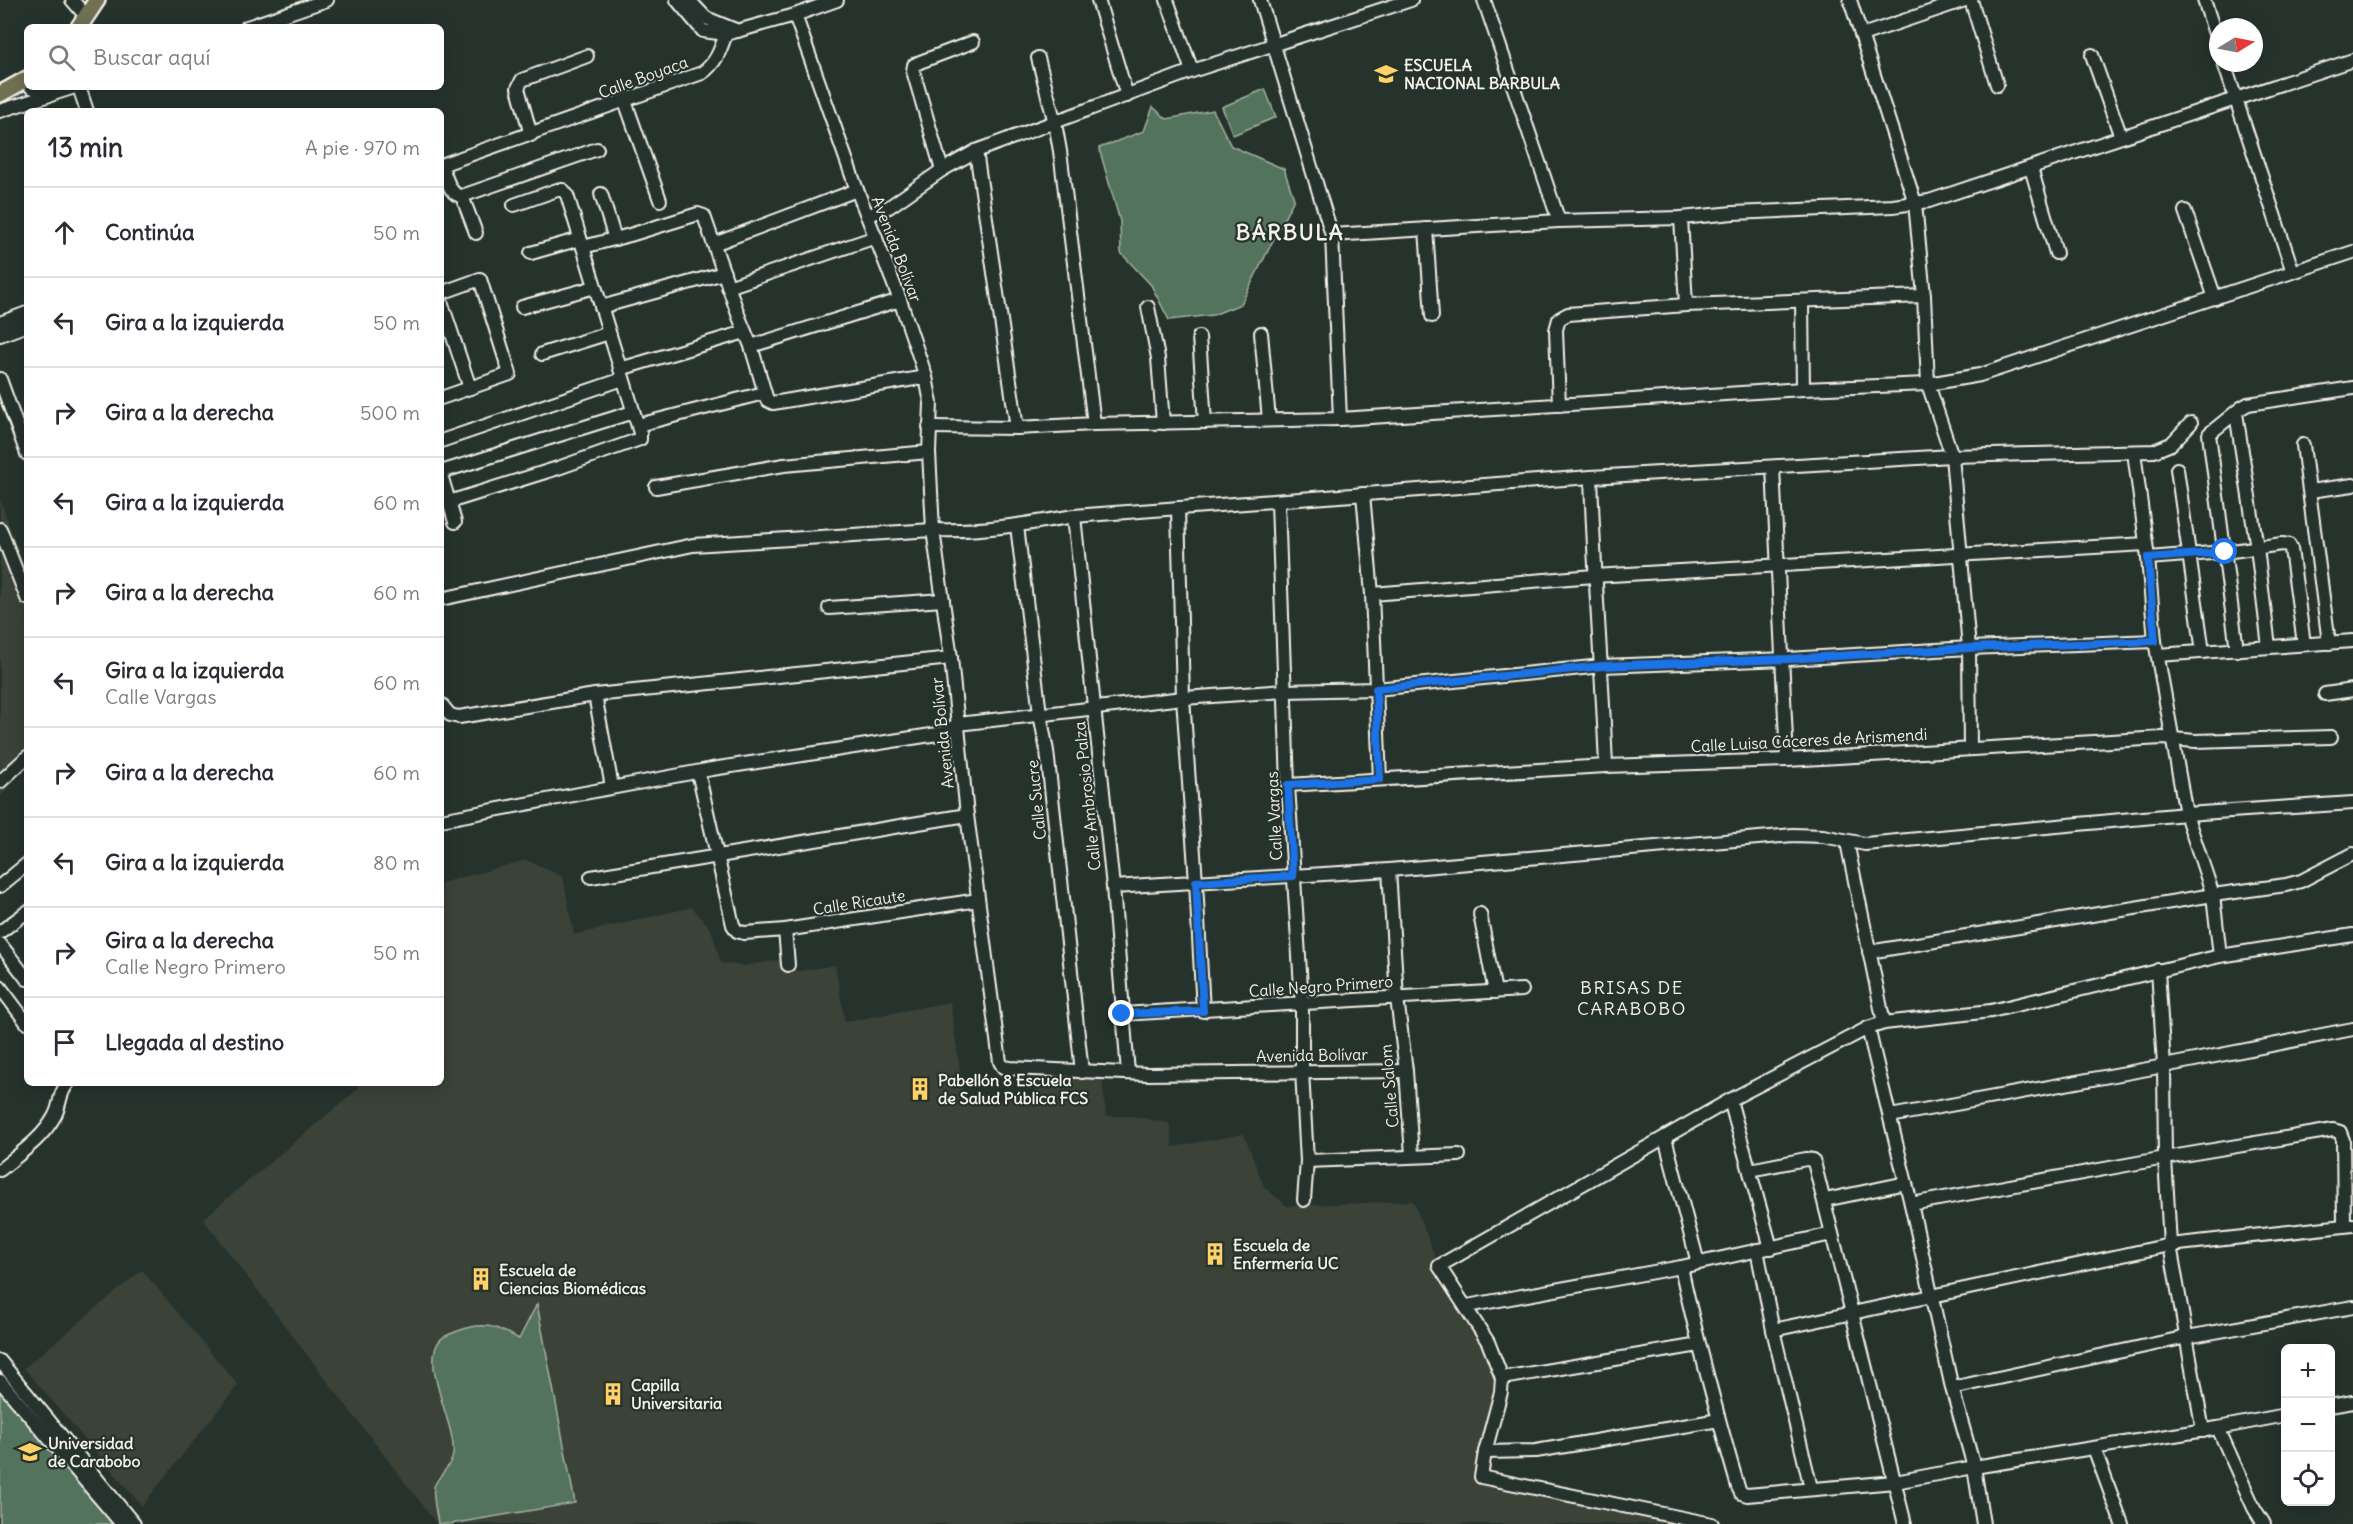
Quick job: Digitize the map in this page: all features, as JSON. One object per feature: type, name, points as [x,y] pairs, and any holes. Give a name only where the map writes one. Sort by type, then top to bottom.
[{"type":"main road","points":[[83,23],[97,0]]},
{"type":"main road","points":[[0,82],[24,78]]},
{"type":"main road","points":[[0,94],[24,79]]},
{"type":"street","points":[[72,0],[83,23]]},
{"type":"street","points":[[253,24],[294,5],[327,0]]},
{"type":"street","points":[[677,0],[703,31],[732,33],[837,0]]},
{"type":"street","points":[[689,0],[706,18],[732,33]]},
{"type":"street","points":[[1098,0],[1127,96]]},
{"type":"street","points":[[1167,0],[1192,71]]},
{"type":"street","points":[[1260,0],[1332,235],[1340,419]]},
{"type":"street","points":[[867,216],[889,207],[942,170],[976,151],[1192,71],[1275,46],[1411,0]]},
{"type":"street","points":[[1484,0],[1559,221]]},
{"type":"street","points":[[1850,0],[1915,203],[1924,296],[1928,384],[1952,456],[1969,648],[1970,748]]},
{"type":"street","points":[[1862,35],[1965,0]]},
{"type":"street","points":[[1971,0],[1996,85]]},
{"type":"street","points":[[2204,0],[2210,18]]},
{"type":"street","name":"Avenida Bolívar","points":[[795,15],[926,377],[931,403],[928,452],[933,530],[951,658],[967,815],[1000,1062],[1004,1067],[1010,1068],[1082,1072],[1406,1071]]},
{"type":"street","name":"Calle Boyaca","points":[[444,164],[702,73],[718,57],[732,33]]},
{"type":"street","points":[[942,170],[913,71],[914,65],[973,42]]},
{"type":"street","points":[[2092,55],[2121,138]]},
{"type":"street","points":[[531,135],[518,88],[519,83],[587,56]]},
{"type":"street","points":[[1038,58],[1056,123],[1094,424]]},
{"type":"street","points":[[1332,235],[1559,221],[1681,218],[1929,201],[2353,60]]},
{"type":"street","points":[[2227,72],[2294,272]]},
{"type":"street","points":[[44,90],[51,95]]},
{"type":"street","points":[[0,111],[67,90]]},
{"type":"street","points":[[78,90],[86,108]]},
{"type":"street","points":[[625,101],[660,200]]},
{"type":"street","points":[[444,172],[453,193],[462,196],[597,149]]},
{"type":"street","points":[[976,151],[1017,428]]},
{"type":"street","points":[[2031,168],[2056,253]]},
{"type":"street","points":[[449,502],[640,439],[638,425],[567,195],[563,190],[557,189],[514,205]]},
{"type":"street","points":[[714,244],[857,190]]},
{"type":"street","points":[[600,194],[615,239]]},
{"type":"street","points":[[462,196],[476,233]]},
{"type":"street","points":[[2185,211],[2215,298]]},
{"type":"street","points":[[531,254],[581,243],[615,239],[701,213],[751,346],[767,400],[773,403],[926,377]]},
{"type":"street","points":[[1681,218],[1686,305]]},
{"type":"street","points":[[1426,229],[1432,316]]},
{"type":"street","points":[[728,287],[876,237]]},
{"type":"street","points":[[929,427],[1017,428],[1094,424],[1340,419],[1803,389],[1928,384],[1980,375],[2353,252]]},
{"type":"street","points":[[601,307],[724,273]]},
{"type":"street","points":[[444,292],[480,279],[509,370],[508,376],[444,397]]},
{"type":"street","points":[[522,307],[595,287]]},
{"type":"street","points":[[1559,405],[1556,330],[1559,319],[1568,314],[1686,305],[1924,296]]},
{"type":"street","points":[[751,346],[900,300]]},
{"type":"street","points":[[1802,301],[1803,389]]},
{"type":"street","points":[[1148,307],[1158,358],[1163,423]]},
{"type":"street","points":[[444,311],[470,388]]},
{"type":"street","points":[[0,323],[24,314]]},
{"type":"street","points":[[0,335],[24,326]]},
{"type":"street","points":[[444,440],[622,374],[745,332]]},
{"type":"street","points":[[542,354],[609,333]]},
{"type":"street","points":[[1261,333],[1269,420]]},
{"type":"street","points":[[1199,337],[1205,422]]},
{"type":"street","points":[[0,379],[24,446]]},
{"type":"street","points":[[2237,650],[2209,434],[2248,404],[2353,388]]},
{"type":"street","points":[[638,425],[764,393]]},
{"type":"street","points":[[444,472],[633,412]]},
{"type":"street","points":[[2236,413],[2257,548],[2269,647]]},
{"type":"street","points":[[444,598],[693,545],[933,530],[957,531],[1017,526],[1074,516],[1591,477],[1952,456],[2154,451],[2171,444],[2191,423]]},
{"type":"street","points":[[2303,445],[2329,643]]},
{"type":"street","points":[[656,487],[784,465],[928,452]]},
{"type":"street","points":[[2134,452],[2148,558],[2155,641],[2186,814],[2212,894],[2220,956]]},
{"type":"street","points":[[1773,467],[1787,760]]},
{"type":"street","points":[[2177,469],[2203,652]]},
{"type":"street","points":[[1591,477],[1594,576],[1602,666],[1606,766]]},
{"type":"street","points":[[444,484],[455,522]]},
{"type":"street","points":[[2310,491],[2353,485]]},
{"type":"street","points":[[1363,494],[1372,594],[1380,779]]},
{"type":"street","name":"Calle Vargas","points":[[1278,502],[1288,785],[1302,1003],[1302,1071],[1307,1161],[1304,1200]]},
{"type":"street","points":[[1178,508],[1183,698],[1203,1011]]},
{"type":"street","name":"Calle Ambrosio Palza","points":[[1074,516],[1113,887],[1128,1073]]},
{"type":"street","name":"Calle Sucre","points":[[1017,526],[1040,714],[1047,751],[1082,1072]]},
{"type":"street","points":[[0,529],[24,590]]},
{"type":"street","points":[[1372,594],[1594,576],[2146,544]]},
{"type":"street","points":[[2148,558],[2289,545],[2304,644]]},
{"type":"street","points":[[829,608],[943,600]]},
{"type":"street","points":[[444,819],[698,772],[944,733],[958,724],[1183,698],[1285,691],[1376,689],[1602,666],[1781,660],[1969,648],[2155,641]]},
{"type":"street","points":[[2158,655],[2353,641]]},
{"type":"street","points":[[444,708],[450,715],[459,717],[595,695],[951,658]]},
{"type":"street","points":[[2325,694],[2353,690]]},
{"type":"street","points":[[595,695],[612,787]]},
{"type":"street","name":"Calle Luisa Cáceres de Arismendi","points":[[1288,785],[1606,766],[1787,760],[1970,748],[2174,739],[2195,741],[2331,737]]},
{"type":"street","points":[[0,782],[24,760]]},
{"type":"street","points":[[698,772],[718,855]]},
{"type":"street","points":[[1113,887],[1389,870],[1793,835],[1823,836],[1865,844],[2186,814],[2353,803]]},
{"type":"street","points":[[591,877],[967,815]]},
{"type":"street","points":[[1847,842],[1884,1023]]},
{"type":"street","points":[[1869,952],[2212,894],[2286,885],[2301,881],[2353,854]]},
{"type":"street","name":"Calle Ricaute","points":[[718,855],[733,925],[737,931],[744,933],[785,930],[978,900]]},
{"type":"street","points":[[0,886],[24,866]]},
{"type":"street","name":"Calle Salom","points":[[1389,870],[1397,998],[1406,1071],[1412,1155]]},
{"type":"street","points":[[0,933],[24,914]]},
{"type":"street","points":[[1480,914],[1495,992]]},
{"type":"street","points":[[785,930],[788,964]]},
{"type":"street","points":[[1712,1524],[1485,1479],[1480,1475],[1501,1392],[1502,1378],[1488,1342],[1467,1306],[1439,1266],[1730,1100],[1868,1028],[1884,1023],[1991,1011],[2220,956],[2353,935]]},
{"type":"street","points":[[0,944],[24,972]]},
{"type":"street","points":[[2158,970],[2164,1066],[2165,1158],[2170,1245],[2203,1431]]},
{"type":"street","points":[[0,987],[24,1019]]},
{"type":"street","name":"Calle Negro Primero","points":[[1122,1014],[1203,1011],[1522,990]]},
{"type":"street","points":[[1868,1028],[1911,1204],[1952,1388],[1974,1467],[1983,1524]]},
{"type":"street","points":[[1890,1116],[2353,1029]]},
{"type":"street","points":[[0,1170],[46,1129],[57,1112],[62,1091],[66,1086]]},
{"type":"street","points":[[1730,1100],[1771,1248]]},
{"type":"street","points":[[1773,1330],[2170,1245],[2348,1224],[2343,1140],[2340,1132],[2332,1130],[1911,1204]]},
{"type":"street","points":[[1665,1138],[1698,1263]]},
{"type":"street","points":[[1307,1161],[1412,1155],[1459,1155]]},
{"type":"street","points":[[1750,1170],[1806,1159],[1813,1160],[1825,1200],[1905,1524]]},
{"type":"street","points":[[1825,1200],[1906,1183]]},
{"type":"street","points":[[1467,1306],[1698,1263],[1832,1234]]},
{"type":"street","points":[[1757,1250],[1773,1330],[1811,1488]]},
{"type":"street","points":[[1681,1266],[1719,1420],[1741,1493],[1747,1495],[1895,1482],[2281,1416]]},
{"type":"street","points":[[1952,1388],[2187,1337],[2353,1307]]},
{"type":"street","points":[[1502,1378],[1699,1345]]},
{"type":"street","points":[[0,1361],[134,1524]]},
{"type":"street","points":[[0,1381],[122,1524]]},
{"type":"street","points":[[2335,1405],[2353,1402]]},
{"type":"street","points":[[1485,1452],[1536,1451],[1719,1420]]},
{"type":"street","points":[[2218,1428],[2254,1508],[2264,1524]]},
{"type":"street","points":[[2094,1448],[2122,1524]]},
{"type":"shaded area","points":[[0,500],[24,566],[24,764],[0,798]]},
{"type":"shaded area","points":[[526,860],[563,877],[574,935],[692,907],[711,929],[721,963],[743,966],[786,959],[787,973],[835,965],[845,1022],[950,1002],[965,1104],[1036,1096],[1035,1077],[1102,1077],[1106,1116],[1131,1116],[1169,1123],[1173,1147],[1244,1134],[1264,1187],[1287,1206],[1413,1201],[1439,1266],[1467,1306],[1497,1378],[1477,1478],[1712,1524],[437,1524],[203,1219],[359,1088],[357,1086],[444,1086],[444,882]]},
{"type":"shaded area","points":[[142,1270],[238,1385],[142,1506],[24,1368]]},
{"type":"green space","points":[[1265,89],[1276,117],[1233,135],[1222,107]]},
{"type":"green space","points":[[1153,107],[1167,119],[1213,110],[1231,146],[1284,169],[1294,199],[1241,304],[1213,315],[1169,320],[1151,285],[1121,253],[1120,221],[1099,148],[1144,131]]},
{"type":"green space","points":[[537,1304],[575,1503],[450,1524],[438,1524],[434,1487],[450,1464],[453,1442],[436,1378],[435,1350],[445,1336],[475,1326],[490,1326],[519,1339]]},
{"type":"green space","name":"Universidad de Carabobo","points":[[0,1388],[114,1524],[0,1524]]},
{"type":"place","name":"ESCUELA NACIONAL BARBULA","points":[[1386,74]]},
{"type":"place","name":"Pabellón 8 Escuela de Salud Pública FCS","points":[[920,1089]]},
{"type":"place","name":"Escuela de Enfermería UC","points":[[1215,1254]]},
{"type":"place","name":"Escuela de Ciencias Biomédicas","points":[[481,1279]]},
{"type":"place","name":"Capilla Universitaria","points":[[613,1394]]},
{"type":"place","name":"Universidad de Carabobo","points":[[30,1452]]},
{"type":"district","name":"BÁRBULA","points":[[1290,232]]},
{"type":"district","name":"BRISAS DE CARABOBO","points":[[1632,997]]},
{"type":"route","points":[[1122,1014],[1203,1011],[1196,882],[1293,876],[1288,785],[1380,779],[1376,689],[1602,666],[2155,641],[2148,558],[2225,552]]}]
